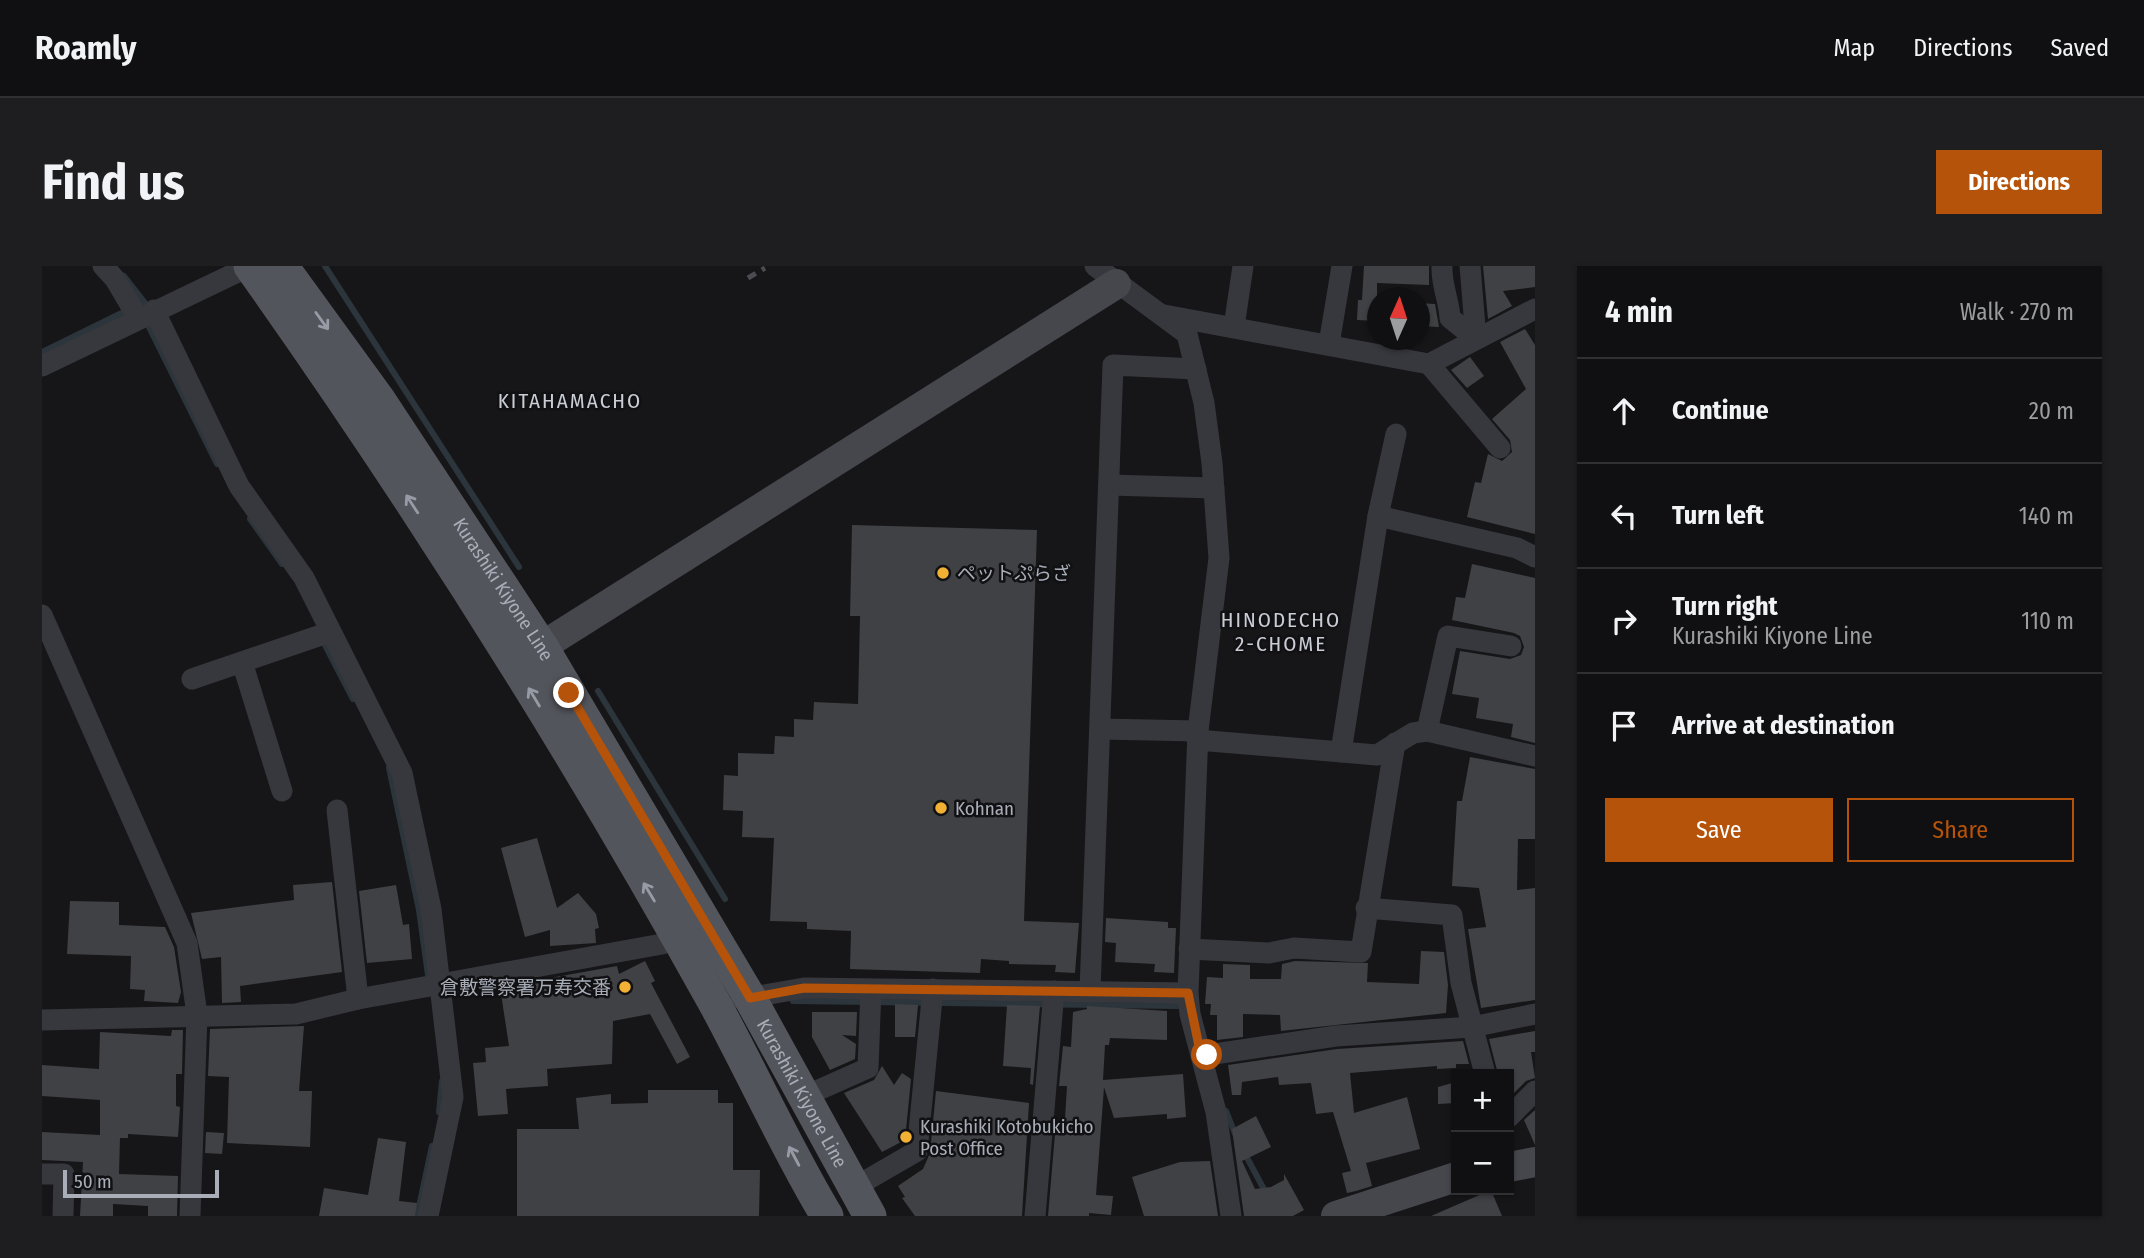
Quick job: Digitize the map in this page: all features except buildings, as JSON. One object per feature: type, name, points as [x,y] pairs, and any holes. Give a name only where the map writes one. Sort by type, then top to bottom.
[{"type":"main road","name":"Kurashiki Kiyone Line","points":[[262,268],[380,401],[542,647],[750,998],[870,1216]]},
{"type":"main road","name":"Kurashiki Kiyone Line","points":[[262,268],[514,664],[715,1004],[827,1216]]},
{"type":"street","points":[[103,266],[139,311],[239,485],[304,578],[402,774],[431,909],[453,1097],[428,1216]]},
{"type":"street","points":[[1234,327],[1243,266]]},
{"type":"street","points":[[1329,344],[1342,266]]},
{"type":"street","points":[[1442,266],[1441,286],[1449,302],[1450,318],[1476,340]]},
{"type":"street","points":[[1470,266],[1476,340]]},
{"type":"street","points":[[42,366],[139,311],[262,268]]},
{"type":"street","points":[[514,664],[1104,272],[1187,334],[1204,403],[1219,558],[1198,736],[1188,993],[1208,1055],[1231,1216]]},
{"type":"street","points":[[1429,364],[1535,309]]},
{"type":"street","points":[[1159,314],[1429,364],[1500,447]]},
{"type":"street","points":[[1090,991],[1113,365],[1196,369]]},
{"type":"street","points":[[1341,752],[1378,516],[1396,434]]},
{"type":"street","points":[[1109,485],[1214,488]]},
{"type":"street","points":[[1378,516],[1517,548],[1535,558]]},
{"type":"street","points":[[42,615],[187,943],[197,1015],[190,1216]]},
{"type":"street","points":[[192,679],[330,632]]},
{"type":"street","points":[[1427,731],[1448,636],[1511,646]]},
{"type":"street","points":[[242,662],[282,791]]},
{"type":"street","points":[[1100,729],[1198,736],[1377,755],[1413,733],[1427,731],[1535,756]]},
{"type":"street","points":[[1189,949],[1269,953],[1294,948],[1361,952],[1366,908],[1395,743]]},
{"type":"street","points":[[337,810],[358,999]]},
{"type":"street","points":[[1366,908],[1452,915],[1461,983],[1484,1069]]},
{"type":"street","points":[[42,1020],[296,1014],[358,999],[662,944],[673,933]]},
{"type":"street","points":[[715,1004],[804,988],[871,998],[932,999],[1053,1000],[1090,991],[1188,993]]},
{"type":"street","points":[[805,1096],[868,1068],[871,998]]},
{"type":"street","points":[[855,1187],[917,1152],[932,999]]},
{"type":"street","points":[[1035,1216],[1053,1000]]},
{"type":"street","points":[[1208,1055],[1336,1036],[1472,1027],[1535,1014]]},
{"type":"street","points":[[1514,1112],[1535,1091]]},
{"type":"street","points":[[1514,1166],[1535,1162]]},
{"type":"street","points":[[42,1174],[64,1174],[63,1216]]},
{"type":"street","points":[[1336,1216],[1451,1179]]},
{"type":"waterway","points":[[325,266],[519,567]]},
{"type":"waterway","points":[[124,276],[145,303]]},
{"type":"waterway","points":[[42,352],[144,302]]},
{"type":"waterway","points":[[148,325],[217,464]]},
{"type":"waterway","points":[[250,519],[282,564]]},
{"type":"waterway","points":[[325,645],[353,699]]},
{"type":"waterway","points":[[598,691],[725,899]]},
{"type":"waterway","points":[[389,768],[419,910],[428,975]]},
{"type":"waterway","points":[[793,1001],[1178,1006]]},
{"type":"waterway","points":[[439,1112],[442,1081]]},
{"type":"waterway","points":[[1226,1111],[1236,1136]]},
{"type":"waterway","points":[[417,1216],[432,1146]]},
{"type":"waterway","points":[[1244,1152],[1267,1195]]},
{"type":"railway","points":[[748,278],[765,268]]},
{"type":"place","name":"ペットぷらざ","points":[[943,573]]},
{"type":"place","name":"Kohnan","points":[[941,808]]},
{"type":"place","name":"倉敷警察署万寿交番","points":[[625,987]]},
{"type":"place","name":"Kurashiki Kotobukicho Post Office","points":[[906,1137]]},
{"type":"district","name":"KITAHAMACHO","points":[[570,401]]},
{"type":"district","name":"HINODECHO 2-CHOME","points":[[1281,632]]},
{"type":"route","points":[[569,693],[750,998],[804,988],[1188,993],[1190,1014],[1201,1056],[1207,1055]]}]
